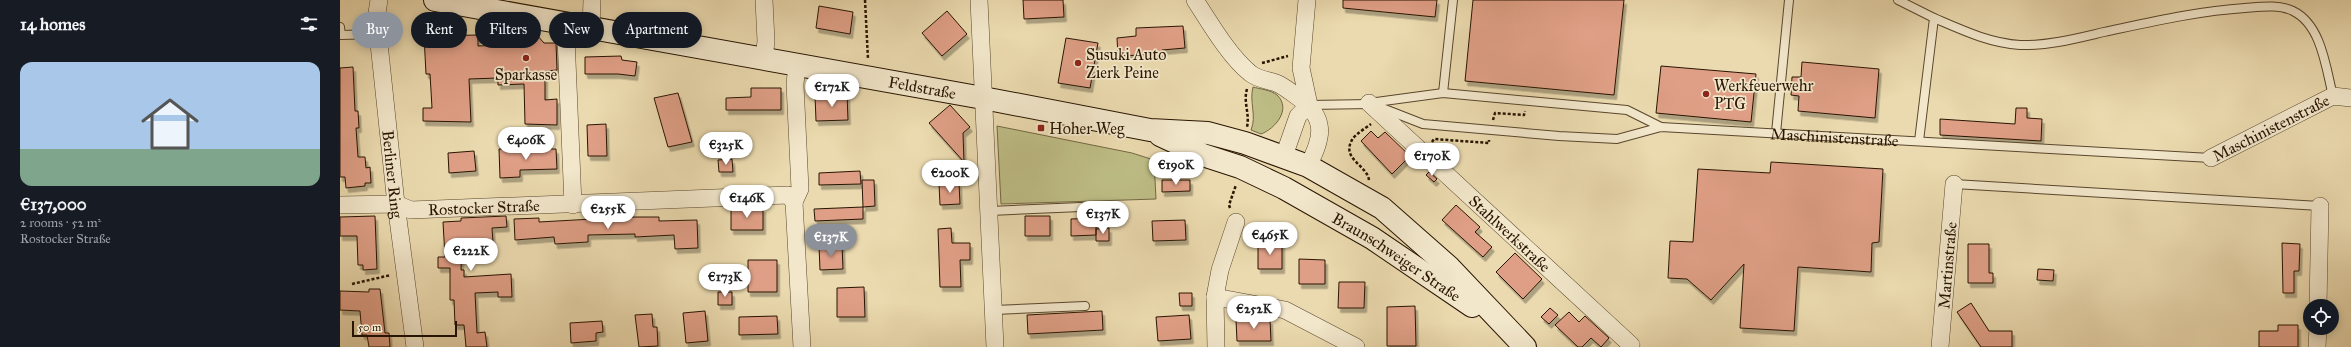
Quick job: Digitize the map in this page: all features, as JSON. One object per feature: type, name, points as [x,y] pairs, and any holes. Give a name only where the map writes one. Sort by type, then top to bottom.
[{"type":"street","name":"Berliner Ring","points":[[377,12],[379,0]]},
{"type":"street","name":"Feldstraße","points":[[435,0],[549,21]]},
{"type":"street","points":[[592,0],[592,12]]},
{"type":"street","points":[[764,0],[766,41],[764,59]]},
{"type":"street","points":[[979,0],[990,211],[995,347]]},
{"type":"street","points":[[1195,0],[1220,36],[1251,74],[1276,83],[1309,105],[1319,118],[1320,137],[1308,166],[1284,188]]},
{"type":"street","points":[[1307,0],[1301,68],[1309,105]]},
{"type":"street","name":"Feldstraße","points":[[604,30],[983,98],[1150,130],[1208,133],[1284,156]]},
{"type":"street","name":"Berliner Ring","points":[[379,48],[396,204],[415,347]]},
{"type":"street","points":[[566,48],[573,205]]},
{"type":"street","points":[[798,65],[796,84],[800,189],[794,202],[802,347]]},
{"type":"street","name":"Maschinistenstraße","points":[[2211,158],[2333,96],[2351,98]]},
{"type":"street","name":"Stahlwerkstraße","points":[[1369,103],[1631,345],[1630,347]]},
{"type":"street","points":[[1284,188],[1284,156],[1298,116],[1309,105]]},
{"type":"street","name":"Feldstraße","points":[[1150,130],[1203,155],[1240,167],[1284,188]]},
{"type":"street","name":"Braunschweiger Straße","points":[[1284,156],[1308,166],[1341,183],[1382,208],[1415,235],[1449,267],[1524,347]]},
{"type":"street","name":"Martinstraße","points":[[1940,347],[1954,184]]},
{"type":"street","name":"Braunschweiger Straße","points":[[1284,188],[1372,238],[1506,329]]},
{"type":"street","name":"Rostocker Straße","points":[[340,205],[396,204],[411,210],[573,205],[788,195],[794,202]]},
{"type":"street","points":[[2318,299],[2320,206]]},
{"type":"street","points":[[1216,347],[1215,297],[1220,270],[1236,222]]},
{"type":"street","points":[[1215,297],[1285,310],[1356,347]]},
{"type":"street","points":[[2317,347],[2318,335]]},
{"type":"lane","points":[[1443,93],[1453,0]]},
{"type":"lane","points":[[1776,133],[1789,0]]},
{"type":"lane","points":[[1898,0],[1934,18],[1993,42],[2022,45],[2070,39],[2159,20],[2229,9],[2265,6],[2293,11],[2309,25],[2319,42],[2333,96]]},
{"type":"lane","points":[[1919,141],[1934,18]]},
{"type":"lane","points":[[340,27],[341,35],[352,35]]},
{"type":"lane","points":[[1369,103],[1443,93],[1627,110],[1661,127]]},
{"type":"lane","name":"Maschinistenstraße","points":[[1309,105],[1338,106],[1369,103],[1423,124],[1558,136],[1617,139],[1661,127],[2211,158]]},
{"type":"lane","points":[[1954,184],[2320,206]]},
{"type":"lane","points":[[990,211],[1081,207]]},
{"type":"lane","points":[[994,310],[1085,306]]},
{"type":"path","points":[[865,0],[868,59]]},
{"type":"path","points":[[1369,181],[1368,174],[1352,159],[1350,150],[1352,140],[1381,115]]},
{"type":"path","points":[[352,284],[406,272]]},
{"type":"shaded area","points":[[1253,87],[1275,93],[1281,100],[1283,106],[1280,118],[1272,128],[1261,134],[1251,130],[1253,125]]},
{"type":"shaded area","points":[[997,126],[1132,153],[1154,160],[1156,199],[1001,204]]},
{"type":"building","points":[[1023,0],[1063,0],[1064,17],[1024,19]]},
{"type":"building","points":[[1343,0],[1437,0],[1435,17],[1343,8]]},
{"type":"building","points":[[1473,0],[1624,0],[1614,95],[1465,81]]},
{"type":"building","points":[[819,6],[853,12],[850,34],[816,28]]},
{"type":"building","points":[[947,11],[967,34],[942,56],[922,33]]},
{"type":"building","points":[[1183,26],[1185,48],[1162,50],[1162,54],[1118,56],[1117,38],[1136,36],[1136,28]]},
{"type":"building","points":[[467,35],[475,35],[475,48],[541,48],[541,40],[544,43],[549,43],[549,48],[556,48],[557,70],[546,71],[545,100],[557,99],[557,125],[525,124],[524,84],[498,85],[498,78],[469,79],[471,122],[423,121],[423,108],[432,108],[430,74],[426,74],[425,48],[467,48]]},
{"type":"building","name":"Susuki Auto Zierk Peine","points":[[1066,38],[1098,43],[1090,88],[1058,83]]},
{"type":"building","points":[[621,56],[622,60],[637,62],[635,76],[618,74],[585,74],[585,57]]},
{"type":"building","points":[[1802,62],[1879,69],[1875,118],[1798,111],[1799,96],[1791,95],[1792,77],[1801,77]]},
{"type":"building","name":"Werkfeuerwehr PTG","points":[[1661,66],[1756,74],[1751,122],[1656,113]]},
{"type":"building","points":[[353,67],[355,111],[358,111],[359,128],[356,128],[358,157],[365,157],[366,168],[370,167],[371,183],[365,183],[365,186],[346,188],[345,177],[340,177],[340,68]]},
{"type":"building","points":[[751,88],[781,88],[781,110],[726,110],[726,98],[751,97]]},
{"type":"building","points":[[678,93],[692,142],[668,147],[654,98]]},
{"type":"building","points":[[847,94],[848,120],[816,121],[815,95]]},
{"type":"building","points":[[950,105],[970,127],[963,133],[964,162],[929,123]]},
{"type":"building","points":[[2016,108],[2027,108],[2027,118],[2042,119],[2041,141],[1940,135],[1940,119],[2015,124]]},
{"type":"building","points":[[606,124],[607,156],[588,156],[587,125]]},
{"type":"building","points":[[1371,131],[1378,138],[1385,132],[1410,156],[1392,174],[1361,141]]},
{"type":"building","points":[[499,149],[556,149],[557,169],[520,170],[520,177],[500,178]]},
{"type":"building","points":[[474,151],[476,171],[449,173],[448,153]]},
{"type":"building","points":[[732,159],[733,172],[719,172],[718,160]]},
{"type":"building","points":[[1771,162],[1883,169],[1879,242],[1872,243],[1871,272],[1798,267],[1794,331],[1740,328],[1744,264],[1711,300],[1687,279],[1668,278],[1670,241],[1693,242],[1698,169],[1770,173]]},
{"type":"building","points":[[860,171],[861,184],[819,185],[819,173]]},
{"type":"building","points":[[1429,172],[1437,179],[1434,182],[1426,175]]},
{"type":"building","points":[[862,180],[874,180],[875,206],[863,207]]},
{"type":"building","points":[[1162,180],[1190,180],[1190,191],[1162,192]]},
{"type":"building","points":[[959,183],[960,204],[940,205],[939,184]]},
{"type":"building","points":[[1456,205],[1480,227],[1475,232],[1492,247],[1483,257],[1442,220]]},
{"type":"building","points":[[863,207],[863,219],[815,221],[814,209]]},
{"type":"building","points":[[763,208],[763,230],[731,230],[731,209]]},
{"type":"building","points":[[375,216],[377,269],[363,270],[363,265],[358,265],[357,236],[340,236],[340,217]]},
{"type":"building","points":[[506,216],[507,227],[492,228],[493,243],[462,244],[461,270],[464,270],[464,277],[511,274],[512,297],[498,297],[498,292],[475,293],[477,333],[485,332],[487,347],[466,347],[464,325],[455,325],[454,300],[450,300],[450,268],[438,268],[438,257],[445,257],[443,222],[461,221],[461,218]]},
{"type":"building","points":[[1025,216],[1050,216],[1050,236],[1025,236]]},
{"type":"building","points":[[629,217],[659,217],[659,221],[697,220],[698,248],[675,249],[674,235],[635,237],[635,234],[588,235],[588,242],[555,244],[554,237],[515,240],[514,219],[539,218],[539,222]]},
{"type":"building","points":[[1096,218],[1096,235],[1071,236],[1071,219]]},
{"type":"building","points":[[1185,220],[1186,240],[1153,241],[1152,221]]},
{"type":"building","points":[[951,228],[952,243],[970,243],[970,260],[960,260],[961,287],[940,287],[938,229]]},
{"type":"building","points":[[1109,228],[1109,241],[1096,241],[1096,229]]},
{"type":"building","points":[[1258,243],[1282,243],[1282,269],[1258,269]]},
{"type":"building","points":[[2282,243],[2300,244],[2299,271],[2294,271],[2294,293],[2283,293]]},
{"type":"building","points":[[1968,244],[1989,244],[1989,273],[1993,273],[1993,283],[1968,283]]},
{"type":"building","points":[[842,245],[843,269],[820,270],[819,246]]},
{"type":"building","points":[[1515,253],[1542,279],[1523,299],[1496,272]]},
{"type":"building","points":[[1299,259],[1325,260],[1325,284],[1299,284]]},
{"type":"building","points":[[748,260],[777,260],[777,292],[748,292]]},
{"type":"building","points":[[2038,269],[2054,270],[2053,281],[2037,280]]},
{"type":"building","points":[[1339,282],[1365,282],[1364,308],[1338,308]]},
{"type":"building","points":[[864,287],[865,317],[837,317],[837,288]]},
{"type":"building","points":[[369,289],[380,289],[385,333],[389,333],[390,347],[369,347],[367,335],[362,335],[360,311],[340,310],[340,291],[369,292]]},
{"type":"building","points":[[718,292],[732,292],[732,305],[718,305]]},
{"type":"building","points":[[1179,293],[1192,293],[1192,306],[1180,306]]},
{"type":"building","points":[[1971,303],[1989,331],[2012,331],[2012,347],[1981,347],[1957,312]]},
{"type":"building","points":[[1415,306],[1416,346],[1387,346],[1387,307]]},
{"type":"building","points":[[1550,308],[1558,315],[1549,324],[1541,317]]},
{"type":"building","points":[[705,311],[708,341],[686,343],[683,313]]},
{"type":"building","points":[[1102,311],[1103,330],[1028,334],[1027,315]]},
{"type":"building","points":[[1569,312],[1579,322],[1585,316],[1609,338],[1601,347],[1591,338],[1582,347],[1578,347],[1555,325]]},
{"type":"building","points":[[652,314],[653,327],[657,327],[658,346],[639,347],[635,315]]},
{"type":"building","points":[[1189,315],[1191,339],[1158,341],[1156,317]]},
{"type":"building","points":[[777,316],[778,334],[739,335],[739,317]]},
{"type":"building","points":[[1236,320],[1270,320],[1271,341],[1237,341]]},
{"type":"building","points":[[602,321],[603,332],[596,333],[596,341],[571,343],[570,323]]},
{"type":"building","points":[[2278,325],[2298,325],[2298,347],[2259,347],[2259,331],[2278,331]]},
{"type":"place","name":"Sparkasse","points":[[526,58]]},
{"type":"place","name":"Susuki Auto Zierk Peine","points":[[1078,63]]},
{"type":"place","name":"Werkfeuerwehr PTG","points":[[1706,94]]},
{"type":"place","name":"Hoher Weg","points":[[1041,128]]}]
